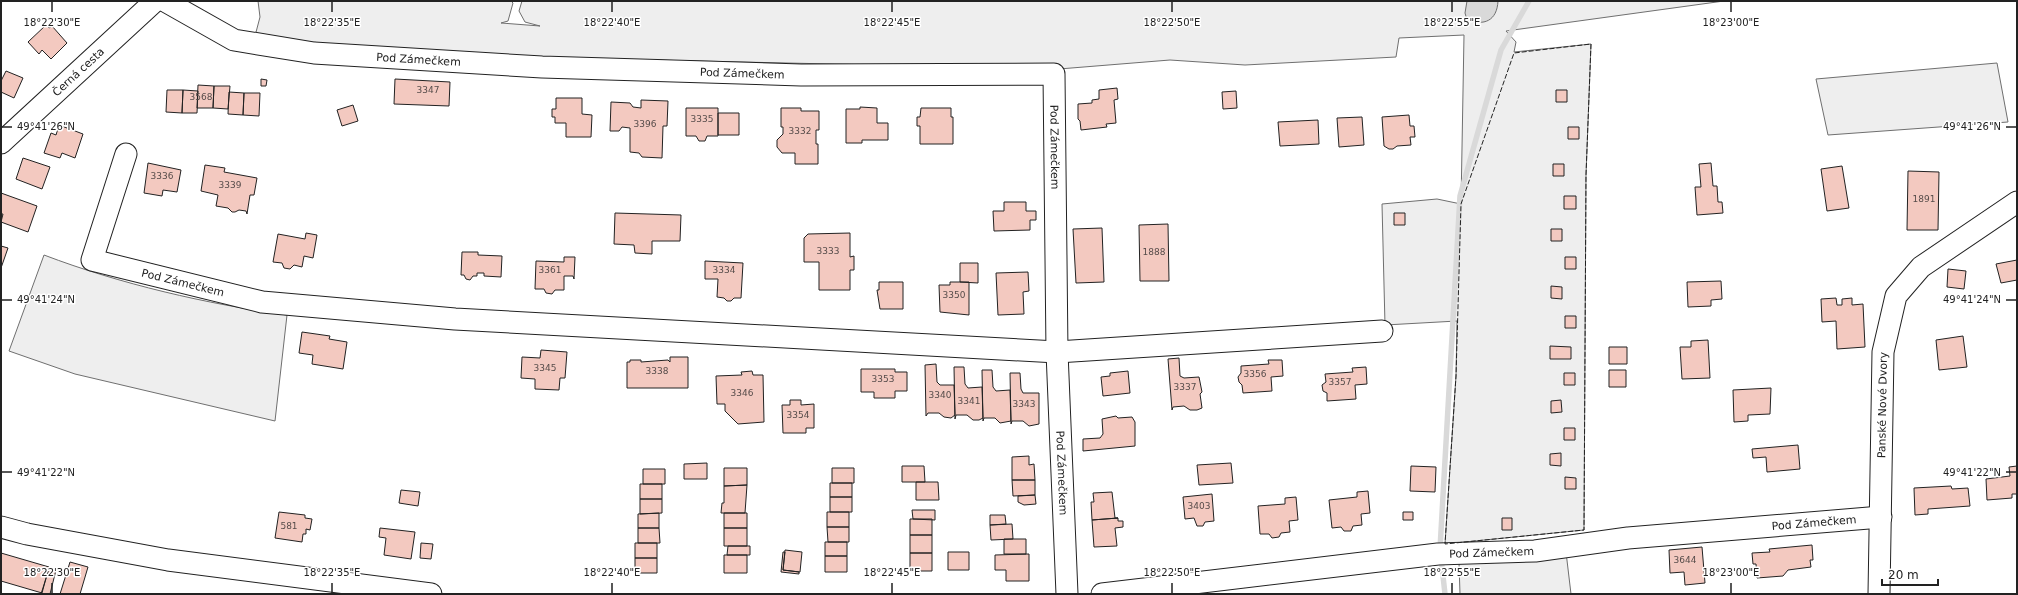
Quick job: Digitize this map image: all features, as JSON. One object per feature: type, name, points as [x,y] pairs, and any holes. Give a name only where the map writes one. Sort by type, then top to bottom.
[{"type":"street","name":"Černá cesta","points":[[1,143],[155,1]]},
{"type":"street","name":"Pod Zámečkem","points":[[165,1],[234,40],[314,54],[542,68],[778,75],[1054,74],[1057,352],[1067,594]]},
{"type":"street","name":"Pod Zámečkem","points":[[126,154],[92,260],[262,302],[455,319],[1057,352],[1382,331]]},
{"type":"street","name":"Panské Nové Dvory","points":[[1879,594],[1883,352],[1896,296],[1922,267],[2017,202]]},
{"type":"street","name":"Pod Zámečkem","points":[[1102,594],[1440,554],[1535,551],[1628,538],[1881,517]]},
{"type":"street","points":[[1,527],[27,534],[168,560],[431,594]]},
{"type":"shaded area","points":[[258,1],[511,1],[513,3],[508,21],[501,23],[540,26],[525,22],[519,11],[522,1],[1724,1],[1506,31],[1516,42],[1514,52],[1591,44],[1586,175],[1584,530],[1445,544],[1456,376],[1457,321],[1385,325],[1382,204],[1437,199],[1461,204],[1464,35],[1399,38],[1396,57],[1245,65],[1170,60],[1059,69],[514,57],[292,42],[255,36],[260,17]]},
{"type":"shaded area","points":[[1467,1],[1498,1],[1497,8],[1492,17],[1484,22],[1473,22],[1467,20],[1465,13]]},
{"type":"shaded area","points":[[1997,63],[2008,122],[1828,135],[1816,79]]},
{"type":"shaded area","points":[[44,255],[103,275],[164,292],[226,305],[287,315],[275,421],[75,374],[9,351]]},
{"type":"shaded area","points":[[1566,552],[1571,594],[1460,594],[1459,563]]},
{"type":"building","points":[[46,25],[49,28],[52,26],[67,43],[51,59],[42,50],[39,54],[28,42]]},
{"type":"building","points":[[6,71],[23,78],[14,98],[1,92],[1,81]]},
{"type":"building","points":[[261,79],[267,80],[266,86],[261,86]]},
{"type":"building","points":[[395,79],[450,82],[449,106],[394,104]]},
{"type":"building","points":[[198,85],[214,86],[213,108],[197,108]]},
{"type":"building","points":[[214,86],[230,86],[228,109],[213,108]]},
{"type":"building","points":[[1117,88],[1118,99],[1114,100],[1116,123],[1106,124],[1107,127],[1081,130],[1080,121],[1078,119],[1078,104],[1092,103],[1092,100],[1099,99],[1099,90]]},
{"type":"building","points":[[167,90],[183,90],[182,113],[166,112]]},
{"type":"building","points":[[183,90],[198,91],[197,113],[182,113]]},
{"type":"building","points":[[1556,90],[1567,90],[1567,102],[1556,102]]},
{"type":"building","points":[[1236,91],[1237,108],[1223,109],[1222,92]]},
{"type":"building","points":[[229,92],[244,93],[243,115],[228,114]]},
{"type":"building","points":[[244,93],[260,93],[259,116],[243,115]]},
{"type":"building","points":[[556,98],[582,98],[582,114],[592,115],[591,137],[566,137],[566,123],[555,123],[555,117],[552,117],[552,109],[556,109]]},
{"type":"building","points":[[641,100],[668,101],[667,126],[663,126],[662,158],[642,157],[639,153],[630,152],[630,128],[622,127],[619,131],[610,131],[611,102],[630,103],[633,107],[641,108]]},
{"type":"building","points":[[353,105],[358,121],[342,126],[337,110]]},
{"type":"building","points":[[860,107],[877,108],[877,123],[888,123],[888,140],[862,140],[862,143],[846,143],[846,109],[860,109]]},
{"type":"building","points":[[686,108],[718,108],[718,136],[707,136],[705,141],[699,141],[696,136],[686,136]]},
{"type":"building","points":[[781,108],[801,108],[801,111],[819,111],[819,130],[816,130],[818,164],[795,164],[795,153],[782,153],[777,147],[777,140],[783,134],[783,127],[781,127]]},
{"type":"building","points":[[921,108],[951,108],[951,117],[953,117],[953,144],[920,144],[920,126],[917,126],[917,117],[920,117]]},
{"type":"building","points":[[718,113],[739,113],[739,135],[718,135]]},
{"type":"building","points":[[1409,115],[1410,126],[1414,126],[1415,137],[1410,137],[1411,145],[1397,146],[1393,149],[1389,149],[1384,146],[1382,117]]},
{"type":"building","points":[[1362,117],[1364,145],[1339,147],[1337,118]]},
{"type":"building","points":[[1318,120],[1319,144],[1280,146],[1278,122]]},
{"type":"building","points":[[59,125],[83,134],[75,158],[62,153],[60,158],[44,153],[51,133],[56,135]]},
{"type":"building","points":[[1568,127],[1579,127],[1579,139],[1568,139]]},
{"type":"building","points":[[23,158],[50,167],[42,189],[16,179]]},
{"type":"building","points":[[148,163],[181,170],[177,192],[163,190],[162,196],[144,193]]},
{"type":"building","points":[[1711,163],[1713,186],[1717,186],[1718,202],[1722,202],[1723,213],[1697,215],[1695,187],[1701,187],[1699,164]]},
{"type":"building","points":[[1553,164],[1564,164],[1564,176],[1553,176]]},
{"type":"building","points":[[205,165],[225,168],[224,172],[257,178],[254,195],[250,195],[247,214],[246,211],[239,210],[232,212],[228,208],[216,206],[218,195],[201,191]]},
{"type":"building","points":[[1842,166],[1849,208],[1827,211],[1821,169]]},
{"type":"building","points":[[1908,171],[1939,172],[1938,230],[1907,230]]},
{"type":"building","points":[[1,193],[37,206],[28,232],[1,222],[3,214],[1,214]]},
{"type":"building","points":[[1564,196],[1576,196],[1576,209],[1564,209]]},
{"type":"building","points":[[1004,202],[1026,202],[1026,211],[1036,211],[1036,220],[1030,220],[1030,230],[994,231],[993,211],[1004,211]]},
{"type":"building","points":[[615,213],[681,215],[680,241],[652,241],[652,254],[635,253],[634,245],[614,244]]},
{"type":"building","points":[[1394,213],[1405,213],[1405,225],[1394,225]]},
{"type":"building","points":[[1168,224],[1169,281],[1140,281],[1139,225]]},
{"type":"building","points":[[1102,228],[1104,282],[1076,283],[1073,229]]},
{"type":"building","points":[[1551,229],[1562,229],[1562,241],[1551,241]]},
{"type":"building","points":[[306,233],[317,235],[313,258],[304,256],[302,267],[294,265],[290,269],[284,268],[282,263],[273,262],[278,234],[305,239]]},
{"type":"building","points":[[850,233],[850,257],[854,256],[854,270],[850,270],[850,290],[819,290],[819,262],[804,262],[804,238],[808,234]]},
{"type":"building","points":[[1,246],[8,248],[1,268]]},
{"type":"building","points":[[462,252],[478,252],[478,255],[502,256],[501,277],[484,276],[484,273],[477,273],[477,276],[473,276],[470,280],[466,279],[464,275],[461,275]]},
{"type":"building","points":[[564,257],[575,257],[574,279],[573,276],[564,276],[564,290],[555,290],[552,294],[546,293],[544,289],[535,289],[536,261],[564,262]]},
{"type":"building","points":[[1565,257],[1576,257],[1576,269],[1565,269]]},
{"type":"building","points":[[2017,260],[2017,280],[2001,283],[1996,264]]},
{"type":"building","points":[[705,261],[743,263],[741,298],[734,298],[731,301],[727,301],[724,298],[717,297],[718,279],[705,279]]},
{"type":"building","points":[[960,263],[978,263],[978,283],[960,282]]},
{"type":"building","points":[[1948,269],[1966,271],[1964,289],[1947,287]]},
{"type":"building","points":[[1028,272],[1029,291],[1023,292],[1024,314],[998,315],[996,273]]},
{"type":"building","points":[[1721,281],[1722,299],[1711,300],[1711,306],[1688,307],[1687,282]]},
{"type":"building","points":[[879,282],[903,282],[903,309],[880,309],[877,290],[879,290]]},
{"type":"building","points":[[950,282],[969,282],[969,315],[940,312],[939,285],[950,285]]},
{"type":"building","points":[[1551,286],[1562,287],[1562,299],[1551,298]]},
{"type":"building","points":[[1836,298],[1837,305],[1842,305],[1842,299],[1852,298],[1852,305],[1863,304],[1865,347],[1837,349],[1836,321],[1822,322],[1821,299]]},
{"type":"building","points":[[1565,316],[1576,316],[1576,328],[1565,328]]},
{"type":"building","points":[[302,332],[330,336],[329,339],[347,342],[343,369],[312,364],[313,355],[299,353]]},
{"type":"building","points":[[1963,336],[1967,367],[1939,370],[1936,340]]},
{"type":"building","points":[[1708,340],[1710,378],[1682,379],[1680,347],[1691,347],[1691,341]]},
{"type":"building","points":[[1550,346],[1571,347],[1571,359],[1550,359]]},
{"type":"building","points":[[1609,347],[1627,347],[1627,364],[1609,364]]},
{"type":"building","points":[[541,350],[567,352],[565,378],[560,378],[559,390],[535,389],[535,379],[521,378],[522,357],[540,358]]},
{"type":"building","points":[[670,357],[688,357],[688,388],[627,388],[627,362],[630,362],[630,360],[641,360],[641,362],[668,360],[670,362]]},
{"type":"building","points":[[1179,358],[1180,376],[1184,378],[1199,377],[1202,392],[1200,394],[1202,408],[1190,410],[1184,406],[1173,407],[1172,410],[1168,359]]},
{"type":"building","points":[[1268,360],[1282,360],[1283,376],[1271,377],[1272,391],[1243,393],[1242,385],[1239,382],[1238,377],[1241,373],[1241,366],[1269,364]]},
{"type":"building","points":[[936,364],[937,382],[940,385],[954,385],[955,415],[951,418],[944,417],[939,413],[928,413],[926,416],[925,365]]},
{"type":"building","points":[[954,367],[964,367],[965,384],[968,388],[982,387],[983,418],[973,420],[967,415],[956,415],[955,419]]},
{"type":"building","points":[[1366,367],[1367,384],[1355,385],[1356,399],[1327,401],[1327,393],[1323,391],[1322,385],[1326,382],[1325,374],[1353,372],[1352,368]]},
{"type":"building","points":[[861,369],[895,369],[895,372],[907,372],[907,391],[895,391],[895,398],[874,398],[874,392],[861,392]]},
{"type":"building","points":[[982,370],[992,370],[993,387],[996,391],[1010,390],[1011,421],[1000,423],[995,418],[984,418],[983,421]]},
{"type":"building","points":[[1609,370],[1626,370],[1626,387],[1609,387]]},
{"type":"building","points":[[752,371],[753,375],[763,375],[764,422],[738,424],[725,411],[725,404],[717,404],[716,376],[742,375],[741,372]]},
{"type":"building","points":[[1128,371],[1130,393],[1103,396],[1101,377],[1110,376],[1110,373]]},
{"type":"building","points":[[1010,373],[1020,373],[1021,389],[1023,393],[1039,393],[1039,424],[1029,426],[1023,421],[1012,421],[1011,424]]},
{"type":"building","points":[[1564,373],[1575,373],[1575,385],[1564,385]]},
{"type":"building","points":[[1771,388],[1770,414],[1748,415],[1748,421],[1734,422],[1733,390]]},
{"type":"building","points":[[790,400],[801,400],[801,405],[814,404],[814,428],[806,428],[806,433],[783,433],[782,405],[790,405]]},
{"type":"building","points":[[1561,400],[1562,412],[1551,413],[1551,401]]},
{"type":"building","points":[[1116,416],[1118,418],[1132,417],[1135,422],[1135,446],[1083,451],[1083,439],[1100,438],[1103,434],[1102,419]]},
{"type":"building","points":[[1564,428],[1575,428],[1575,440],[1564,440]]},
{"type":"building","points":[[1798,445],[1800,469],[1767,472],[1766,457],[1753,458],[1752,449]]},
{"type":"building","points":[[1561,453],[1561,466],[1550,465],[1550,454]]},
{"type":"building","points":[[1029,456],[1029,465],[1034,464],[1035,480],[1012,480],[1012,457]]},
{"type":"building","points":[[707,463],[707,479],[684,479],[684,464]]},
{"type":"building","points":[[1231,463],[1233,483],[1199,485],[1197,465]]},
{"type":"building","points":[[902,466],[924,466],[925,482],[902,482]]},
{"type":"building","points":[[1411,466],[1436,467],[1435,492],[1410,491]]},
{"type":"building","points":[[2017,466],[2017,494],[2012,494],[2012,498],[1987,500],[1986,479],[2010,476],[2009,467]]},
{"type":"building","points":[[724,468],[747,468],[747,485],[724,486]]},
{"type":"building","points":[[832,468],[854,468],[854,483],[832,483]]},
{"type":"building","points":[[643,469],[665,469],[665,484],[643,484]]},
{"type":"building","points":[[1565,477],[1576,478],[1576,489],[1565,489]]},
{"type":"building","points":[[1012,480],[1035,480],[1035,495],[1013,496]]},
{"type":"building","points":[[916,482],[938,482],[939,500],[916,500]]},
{"type":"building","points":[[830,483],[852,483],[852,497],[830,497]]},
{"type":"building","points":[[640,484],[662,484],[662,499],[640,499]]},
{"type":"building","points":[[747,485],[745,513],[721,513],[722,503],[724,503],[724,486]]},
{"type":"building","points":[[1951,486],[1952,489],[1968,488],[1970,506],[1928,509],[1928,514],[1915,515],[1914,488]]},
{"type":"building","points":[[401,490],[420,492],[418,506],[399,503]]},
{"type":"building","points":[[1368,491],[1370,513],[1361,514],[1362,525],[1353,526],[1351,531],[1344,531],[1341,527],[1332,528],[1329,500],[1357,497],[1357,492]]},
{"type":"building","points":[[1112,492],[1115,518],[1118,518],[1092,520],[1091,502],[1094,502],[1093,493]]},
{"type":"building","points":[[1212,494],[1214,521],[1205,522],[1203,526],[1197,526],[1194,518],[1185,519],[1183,497]]},
{"type":"building","points":[[1035,495],[1036,504],[1024,505],[1018,502],[1018,496]]},
{"type":"building","points":[[830,497],[852,497],[852,512],[830,512]]},
{"type":"building","points":[[1296,497],[1298,520],[1289,521],[1290,532],[1281,533],[1279,537],[1272,538],[1269,534],[1260,534],[1258,506],[1285,504],[1285,498]]},
{"type":"building","points":[[640,499],[662,499],[662,513],[640,514]]},
{"type":"building","points":[[912,510],[935,510],[935,520],[913,519]]},
{"type":"building","points":[[279,512],[305,515],[305,518],[312,519],[310,530],[306,529],[306,534],[303,534],[302,542],[275,538]]},
{"type":"building","points":[[827,512],[849,512],[849,527],[827,527]]},
{"type":"building","points":[[1403,512],[1413,512],[1413,520],[1403,520]]},
{"type":"building","points":[[659,513],[659,528],[638,528],[638,514]]},
{"type":"building","points":[[724,513],[747,513],[747,528],[724,528]]},
{"type":"building","points":[[990,515],[1005,515],[1006,524],[990,525]]},
{"type":"building","points":[[1118,518],[1118,521],[1123,521],[1123,527],[1115,528],[1117,546],[1094,547],[1092,520]]},
{"type":"building","points":[[1502,518],[1512,518],[1512,530],[1502,530]]},
{"type":"building","points":[[910,519],[932,519],[932,535],[910,535]]},
{"type":"building","points":[[1012,524],[1013,539],[991,540],[990,525]]},
{"type":"building","points":[[827,527],[849,527],[849,542],[828,542]]},
{"type":"building","points":[[380,528],[415,532],[411,559],[384,555],[386,538],[379,537]]},
{"type":"building","points":[[638,528],[659,528],[660,543],[638,543]]},
{"type":"building","points":[[724,528],[747,528],[747,546],[724,546]]},
{"type":"building","points":[[910,535],[932,535],[932,553],[910,553]]},
{"type":"building","points":[[1004,539],[1026,539],[1026,554],[1004,554]]},
{"type":"building","points":[[825,542],[847,542],[847,556],[825,556]]},
{"type":"building","points":[[421,543],[433,544],[431,559],[420,558]]},
{"type":"building","points":[[635,543],[657,543],[657,558],[635,558]]},
{"type":"building","points":[[1812,545],[1813,560],[1810,560],[1811,567],[1788,570],[1783,576],[1757,578],[1756,564],[1753,564],[1752,553],[1770,552],[1769,549]]},
{"type":"building","points":[[728,546],[750,546],[750,555],[727,555]]},
{"type":"building","points":[[1702,547],[1705,583],[1685,585],[1684,572],[1670,573],[1669,550]]},
{"type":"building","points":[[785,550],[802,552],[800,572],[783,570]]},
{"type":"building","points":[[783,552],[785,552],[783,570],[799,572],[799,574],[781,572]]},
{"type":"building","points":[[948,552],[969,552],[969,570],[948,570]]},
{"type":"building","points":[[1,553],[49,567],[42,593],[1,581]]},
{"type":"building","points":[[910,553],[932,553],[932,571],[910,571]]},
{"type":"building","points":[[1029,554],[1029,581],[1006,581],[1006,570],[995,570],[995,555]]},
{"type":"building","points":[[724,555],[747,555],[747,573],[724,573]]},
{"type":"building","points":[[825,556],[847,556],[847,572],[825,572]]},
{"type":"building","points":[[635,558],[657,558],[657,573],[635,573]]},
{"type":"building","points":[[70,562],[88,567],[80,594],[60,594]]},
{"type":"building","points":[[49,569],[56,570],[50,594],[41,594]]},
{"type":"waterway","points":[[1440,549],[1460,196],[1501,50],[1529,1]]},
{"type":"waterway","points":[[1441,558],[1445,594]]},
{"type":"fence","points":[[1591,44],[1586,175],[1584,530],[1445,544],[1456,376],[1461,204],[1514,53],[1591,44]]}]
